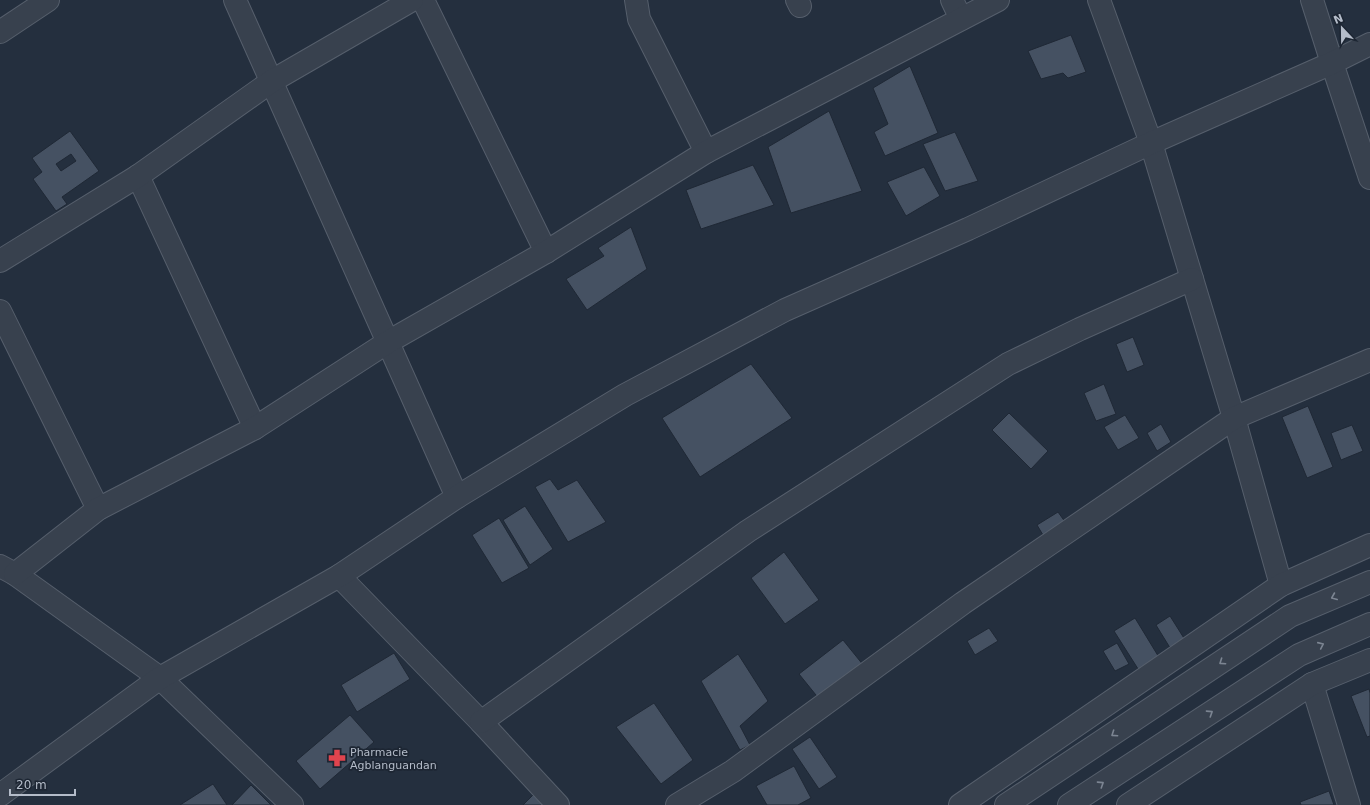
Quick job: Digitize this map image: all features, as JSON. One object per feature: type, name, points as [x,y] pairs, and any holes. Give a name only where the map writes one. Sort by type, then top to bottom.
[{"type":"street","points":[[0,32],[48,0]]},
{"type":"street","points":[[235,0],[458,497]]},
{"type":"street","points":[[0,261],[138,176],[272,81],[412,0]]},
{"type":"street","points":[[423,0],[546,252]]},
{"type":"street","points":[[636,0],[639,19],[706,152]]},
{"type":"street","points":[[952,0],[961,19]]},
{"type":"street","points":[[292,805],[160,678],[7,570],[98,509],[254,428],[388,342],[546,252],[706,152],[998,0]]},
{"type":"street","points":[[1099,0],[1151,143],[1234,418],[1281,585]]},
{"type":"street","points":[[1312,0],[1370,178]]},
{"type":"street","points":[[0,795],[160,678],[338,576],[458,497],[625,395],[785,310],[968,228],[1151,143],[1332,63],[1370,44]]},
{"type":"street","points":[[138,176],[254,428]]},
{"type":"street","points":[[481,722],[748,531],[1008,364],[1080,329],[1192,279]]},
{"type":"street","points":[[0,311],[98,509]]},
{"type":"street","points":[[677,805],[732,771],[963,603],[1234,418],[1370,360]]},
{"type":"street","points":[[960,805],[1281,585],[1370,545]]},
{"type":"street","points":[[338,576],[481,722],[558,805]]},
{"type":"street","points":[[1006,805],[1290,616],[1370,582]]},
{"type":"street","points":[[1068,805],[1300,655],[1370,624]]},
{"type":"street","points":[[1128,805],[1312,684],[1370,660]]},
{"type":"street","points":[[1312,684],[1350,805]]},
{"type":"building","points":[[1071,35],[1086,72],[1068,78],[1063,73],[1041,79],[1028,51]]},
{"type":"building","points":[[910,66],[938,133],[885,156],[874,132],[888,124],[873,88]]},
{"type":"building","points":[[829,111],[862,191],[791,213],[768,147]]},
{"type":"building","points":[[70,131],[99,171],[62,197],[67,204],[56,211],[33,179],[42,172],[32,158]],"holes":[[[71,154],[76,161],[61,171],[56,164]]]},
{"type":"building","points":[[955,132],[978,181],[945,191],[923,144]]},
{"type":"building","points":[[753,165],[774,205],[701,229],[686,190]]},
{"type":"building","points":[[924,167],[940,196],[906,216],[887,182]]},
{"type":"building","points":[[631,227],[647,269],[587,310],[566,279],[604,256],[598,248]]},
{"type":"building","points":[[1133,337],[1144,365],[1127,372],[1116,344]]},
{"type":"building","points":[[751,364],[792,418],[700,477],[662,418]]},
{"type":"building","points":[[1104,384],[1116,414],[1096,421],[1084,393]]},
{"type":"building","points":[[1308,406],[1333,467],[1307,478],[1282,417]]},
{"type":"building","points":[[1009,413],[1048,451],[1031,469],[992,430]]},
{"type":"building","points":[[1125,415],[1139,438],[1118,450],[1104,427]]},
{"type":"building","points":[[1161,424],[1171,442],[1157,451],[1147,433]]},
{"type":"building","points":[[1352,425],[1363,451],[1341,460],[1331,433]]},
{"type":"building","points":[[550,479],[558,490],[577,480],[606,522],[568,542],[535,487]]},
{"type":"building","points":[[525,506],[553,549],[530,565],[503,520]]},
{"type":"building","points":[[1058,512],[1068,526],[1046,540],[1037,525]]},
{"type":"building","points":[[499,518],[529,568],[502,583],[472,535]]},
{"type":"building","points":[[784,552],[819,600],[785,624],[751,578]]},
{"type":"building","points":[[1170,616],[1187,643],[1172,651],[1156,625]]},
{"type":"building","points":[[1135,618],[1160,659],[1140,672],[1114,631]]},
{"type":"building","points":[[989,628],[998,641],[975,655],[967,641]]},
{"type":"building","points":[[843,640],[864,666],[820,700],[799,674]]},
{"type":"building","points":[[1117,643],[1129,664],[1115,671],[1103,651]]},
{"type":"building","points":[[394,653],[410,679],[357,712],[341,685]]},
{"type":"building","points":[[738,654],[768,701],[740,726],[750,745],[740,750],[701,681]]},
{"type":"building","points":[[1369,689],[1370,736],[1367,737],[1351,696]]},
{"type":"building","points":[[654,703],[693,760],[661,784],[616,727]]},
{"type":"building","points":[[350,715],[374,742],[320,789],[296,761]]},
{"type":"building","points":[[810,737],[837,777],[819,789],[792,749]]},
{"type":"building","points":[[794,766],[811,798],[798,805],[767,805],[756,786]]},
{"type":"building","points":[[213,784],[227,805],[180,805]]},
{"type":"building","points":[[251,785],[271,805],[232,805]]},
{"type":"building","points":[[1329,791],[1334,805],[1301,805],[1300,802]]},
{"type":"building","points":[[535,793],[547,805],[523,805]]},
{"type":"place","name":"Pharmacie Agblanguandan","points":[[337,758]]}]
